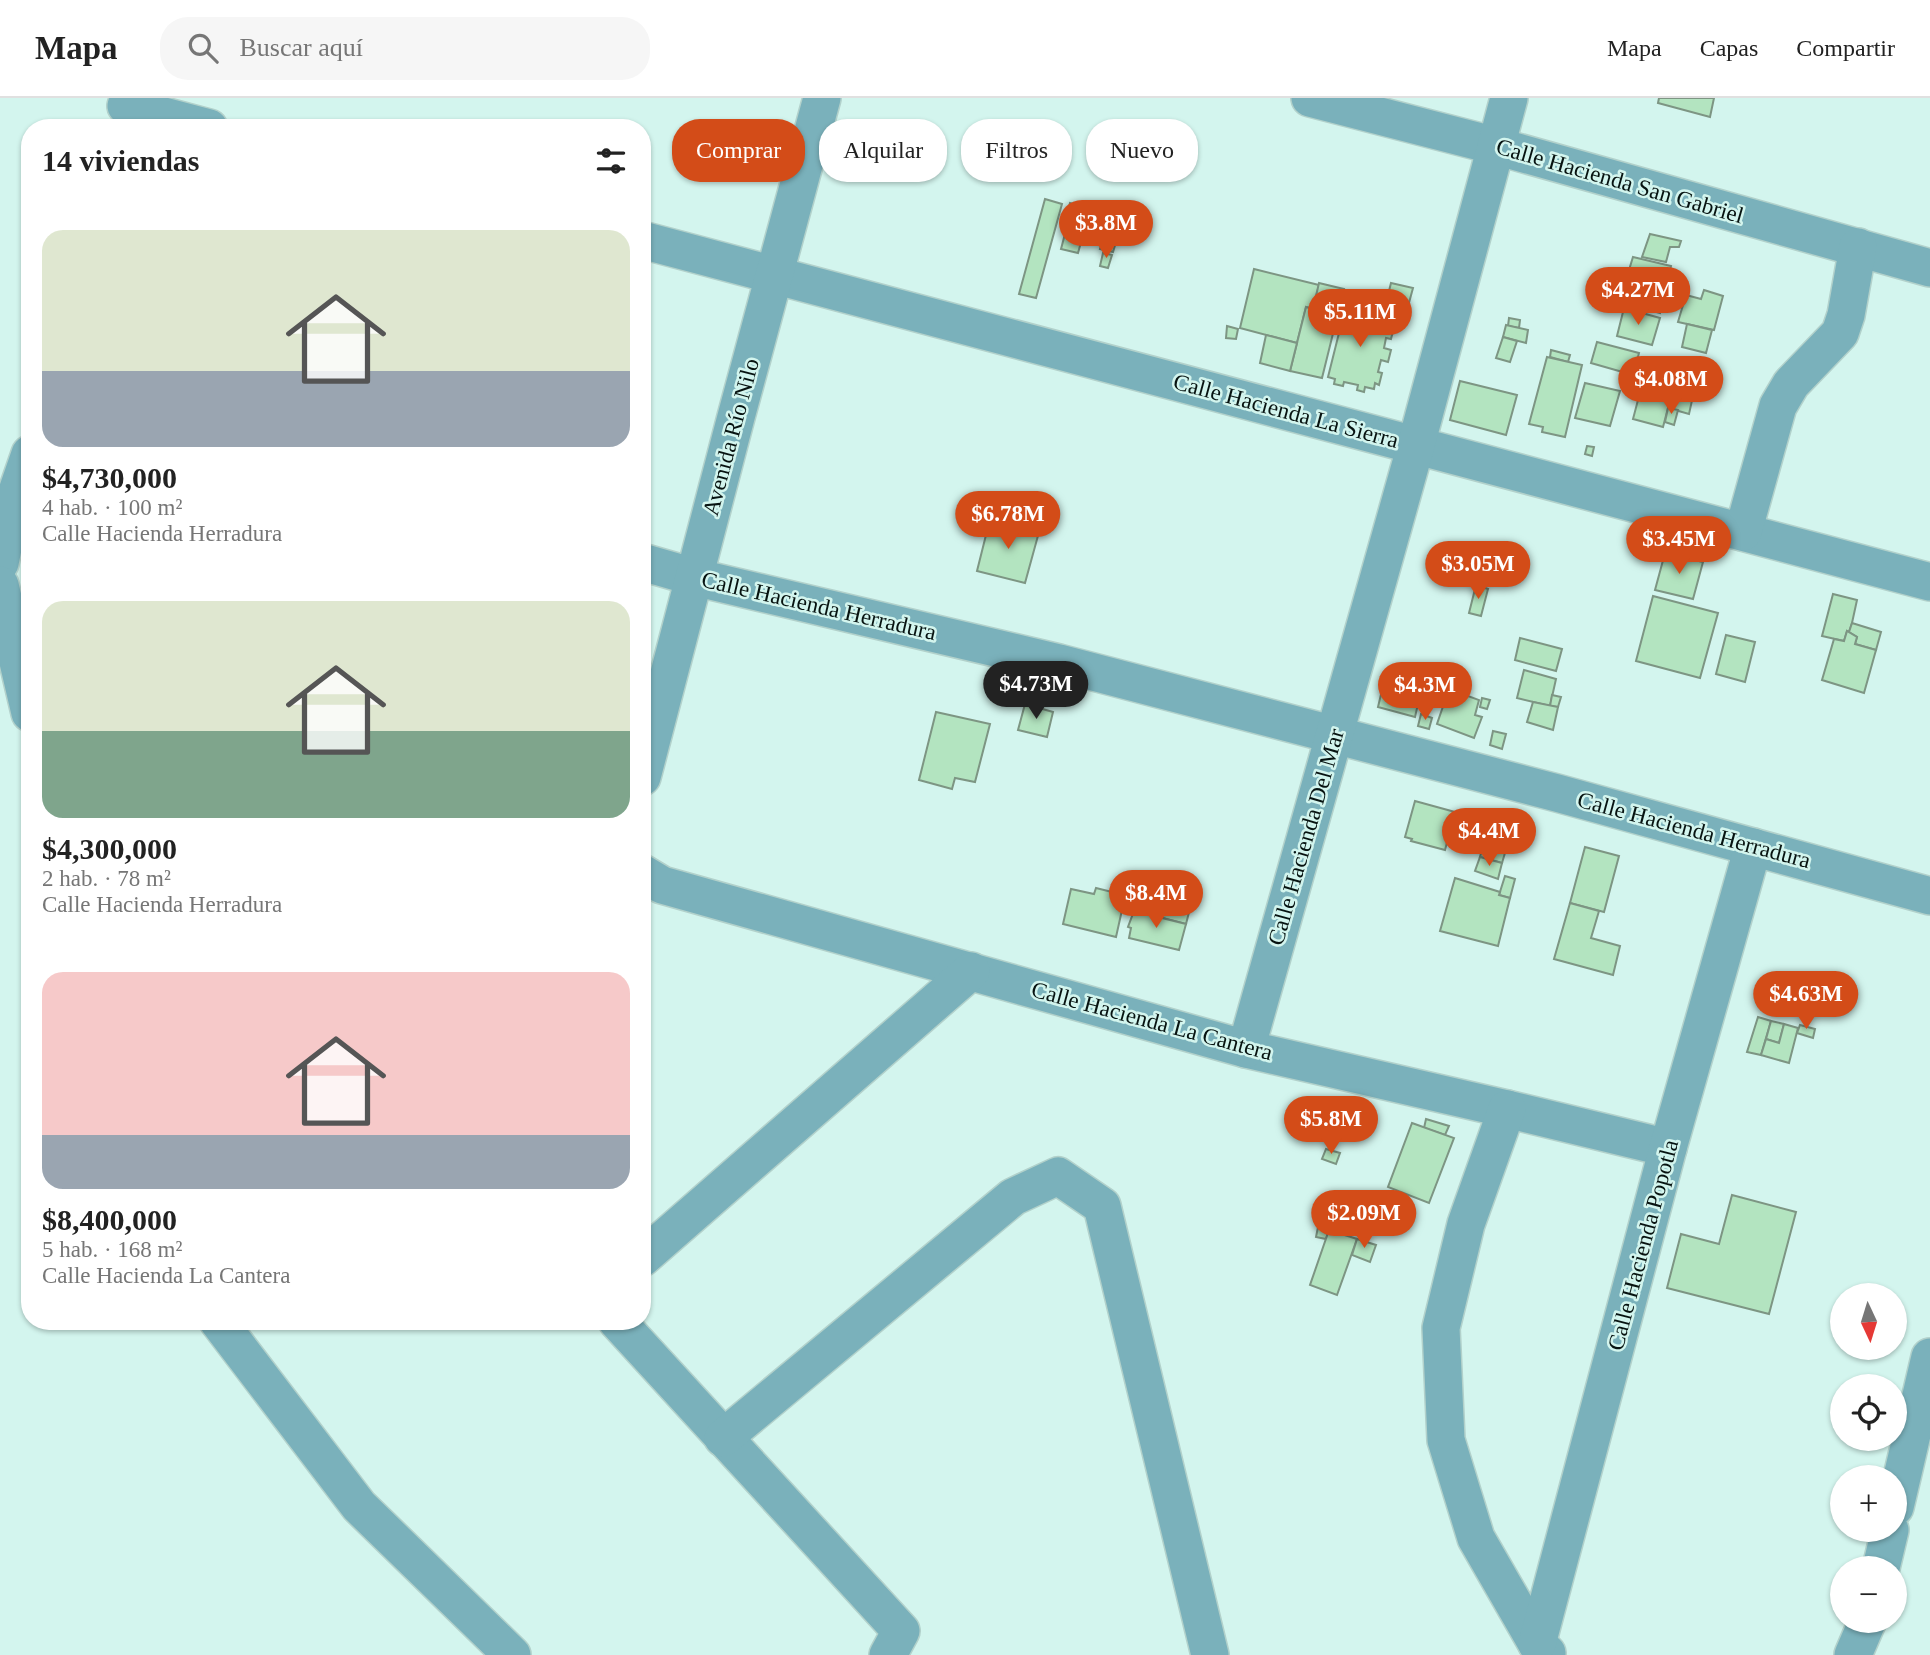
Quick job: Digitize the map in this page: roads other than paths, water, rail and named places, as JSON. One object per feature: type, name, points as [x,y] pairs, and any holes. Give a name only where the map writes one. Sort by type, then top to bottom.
[{"type":"street","name":"Avenida Río Nilo","points":[[651,742],[822,98]]},
{"type":"street","name":"Calle Hacienda San Gabriel","points":[[1310,98],[1496,146],[1930,268]]},
{"type":"street","name":"Calle Hacienda Del Mar","points":[[1246,1049],[1416,445],[1509,98]]},
{"type":"street","points":[[125,111],[165,119]]},
{"type":"street","name":"Calle Hacienda La Sierra","points":[[651,242],[1930,582]]},
{"type":"street","points":[[1743,532],[1778,406],[1791,384],[1840,333],[1846,315],[1858,247]]},
{"type":"street","points":[[0,563],[11,509],[21,480]]},
{"type":"street","name":"Calle Hacienda Herradura","points":[[651,565],[1059,663],[1930,896]]},
{"type":"street","points":[[0,585],[21,675]]},
{"type":"street","name":"Calle Hacienda Popotla","points":[[1543,1649],[1668,1148],[1754,847]]},
{"type":"street","name":"Calle Hacienda La Cantera","points":[[651,878],[662,885],[1246,1049],[1668,1148]]},
{"type":"street","points":[[651,1250],[971,971]]},
{"type":"street","points":[[1507,1109],[1466,1224],[1441,1328],[1446,1440],[1476,1538],[1543,1649]]},
{"type":"street","points":[[723,1438],[1013,1197],[1058,1176],[1102,1206],[1210,1655]]},
{"type":"street","points":[[225,1330],[359,1506],[512,1655]]},
{"type":"street","points":[[625,1330],[723,1438],[903,1647]]},
{"type":"street","points":[[1905,1465],[1930,1357]]},
{"type":"street","points":[[1853,1655],[1862,1633]]}]
